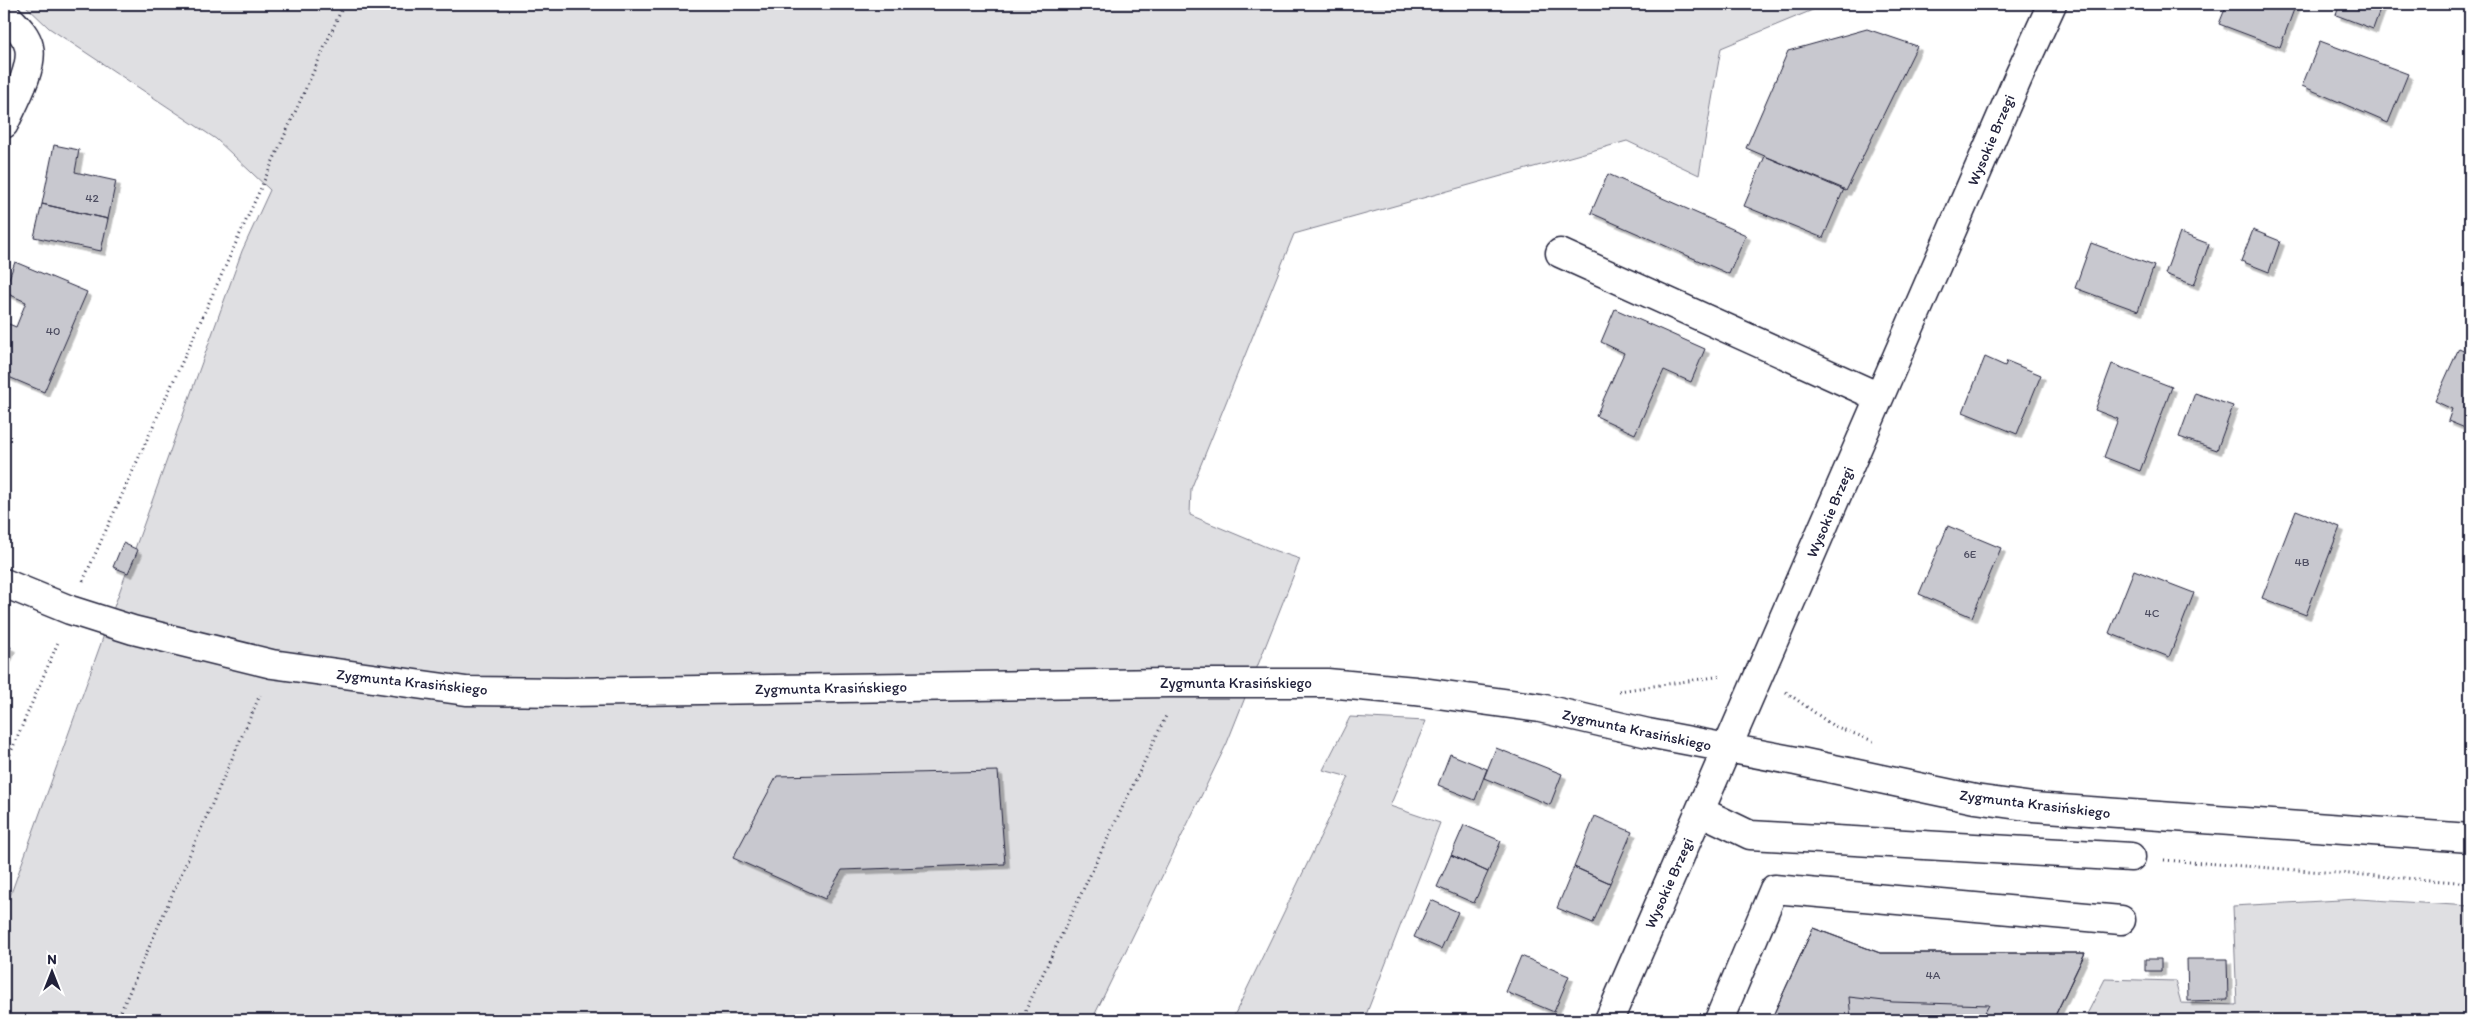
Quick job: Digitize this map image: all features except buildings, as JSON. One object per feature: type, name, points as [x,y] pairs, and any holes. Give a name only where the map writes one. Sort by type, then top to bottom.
[{"type":"street","name":"Wysokie Brzegi","points":[[1609,1020],[1879,397],[2052,4]]},
{"type":"street","points":[[4,13],[21,30],[29,48],[28,70],[4,124]]},
{"type":"street","points":[[1560,253],[1879,397]]},
{"type":"street","name":"Zygmunta Krasińskiego","points":[[4,583],[70,610],[133,630],[272,664],[466,691],[565,692],[1169,683],[1327,683],[1415,691],[1540,708],[1727,749],[1975,799],[2033,807],[2470,838]]},
{"type":"street","points":[[1700,811],[1750,835],[2130,857]]},
{"type":"street","points":[[1719,1020],[1774,889],[2121,920]]},
{"type":"path","points":[[4,768],[70,610],[344,4]]},
{"type":"path","points":[[117,1020],[272,664]]},
{"type":"path","points":[[1762,669],[1782,689],[1832,725],[1876,742]]},
{"type":"path","points":[[1021,1020],[1168,711],[1169,683]]},
{"type":"path","points":[[2130,857],[2470,883]]},
{"type":"shaded area","points":[[24,4],[1827,4],[1721,48],[1699,175],[1627,141],[1294,234],[1191,489],[1190,515],[1300,559],[1227,743],[1092,1020],[4,1020],[4,913],[242,251],[270,190],[216,139],[49,28]]},
{"type":"shaded area","points":[[1350,717],[1426,721],[1390,806],[1440,823],[1364,1020],[1232,1020],[1349,777],[1323,770]]},
{"type":"shaded area","points":[[2358,899],[2470,906],[2470,1020],[2084,1020],[2105,979],[2175,981],[2181,1003],[2237,1005],[2233,906]]}]
